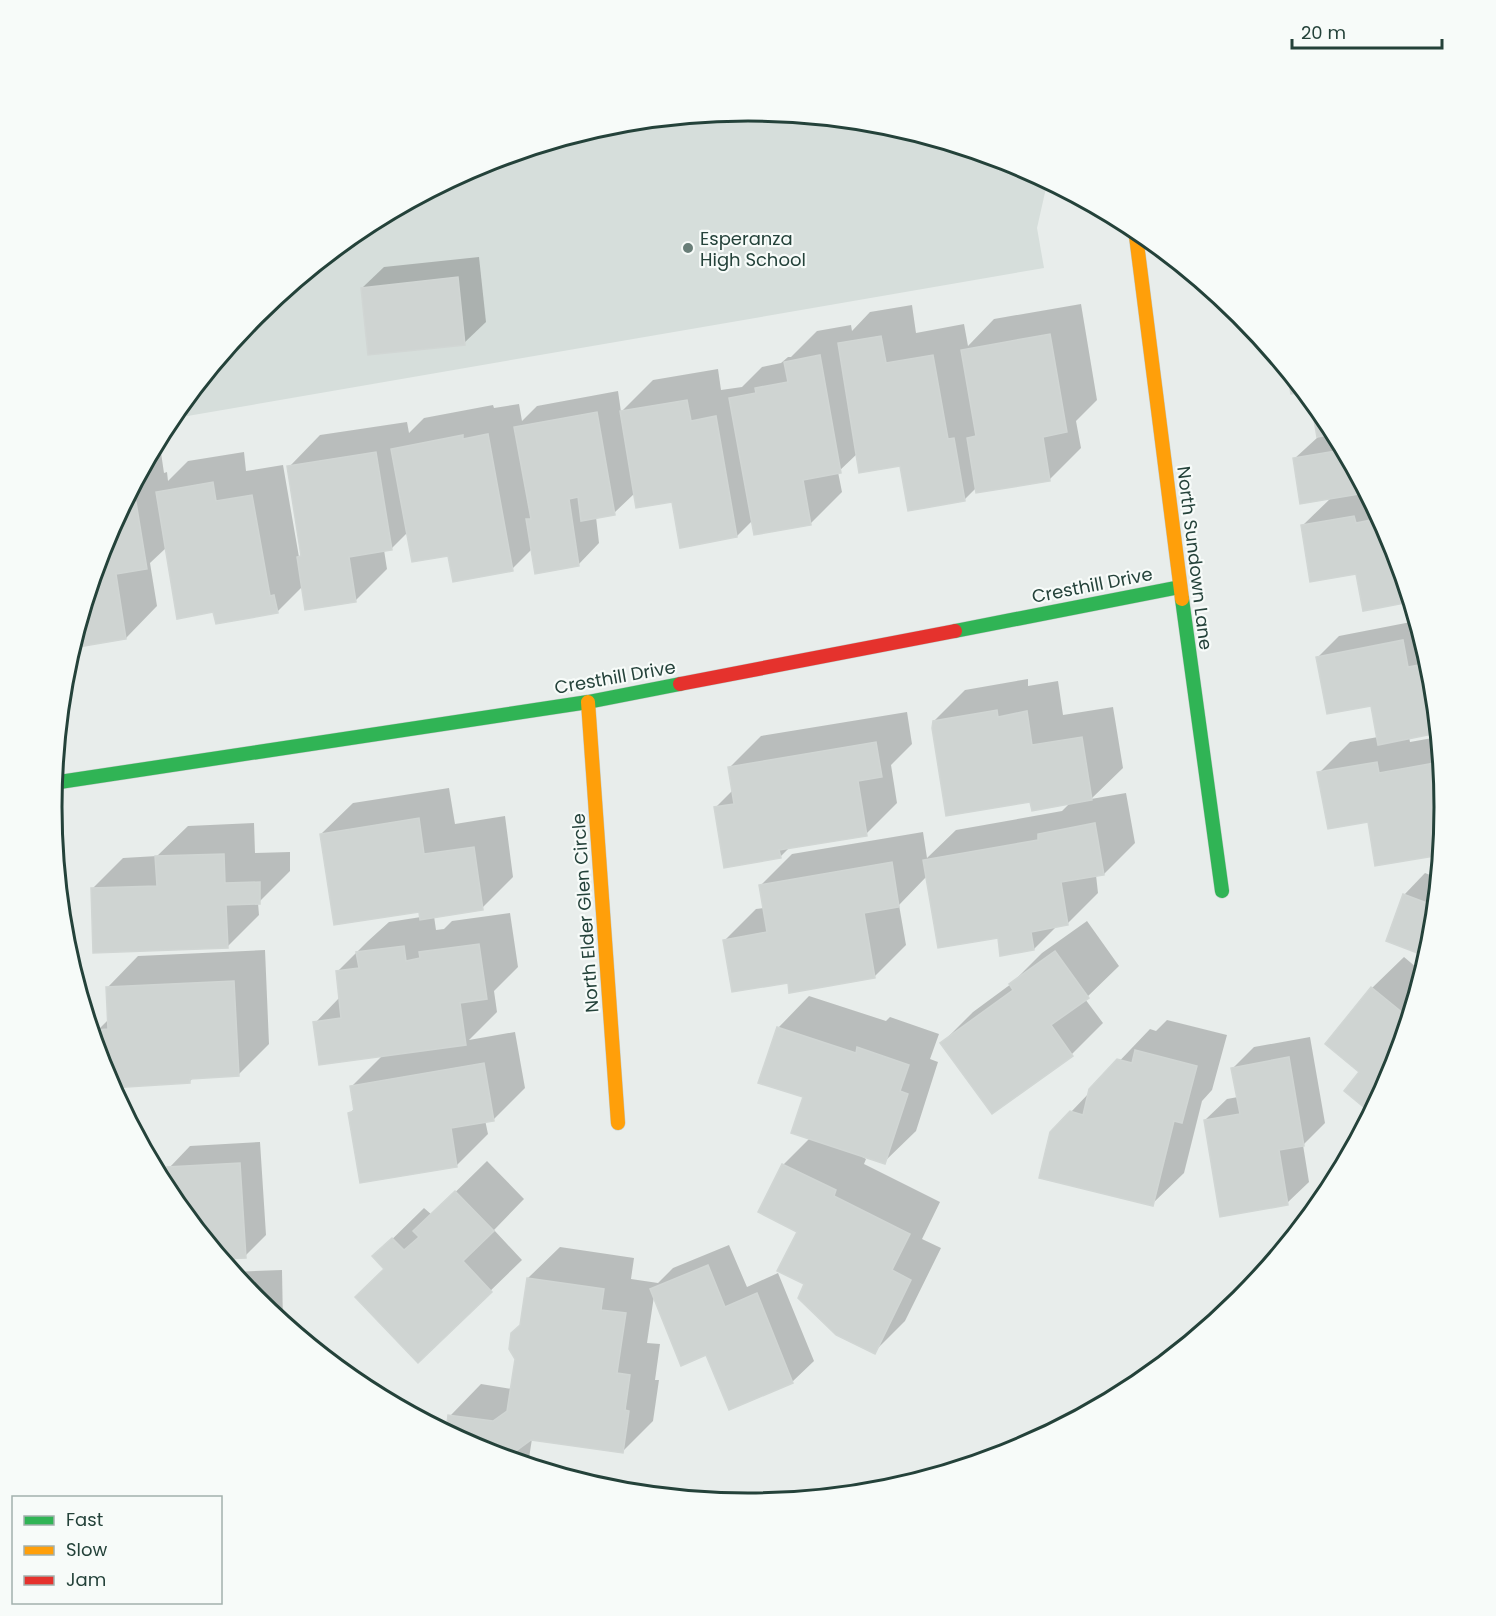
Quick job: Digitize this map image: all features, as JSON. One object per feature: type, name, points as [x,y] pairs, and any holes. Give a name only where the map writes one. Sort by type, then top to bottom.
[{"type":"street","name":"North Sundown Lane","points":[[1137,242],[1179,587],[1222,891]]},
{"type":"street","name":"Cresthill Drive","points":[[63,782],[588,702],[1179,587]]},
{"type":"street","name":"North Elder Glen Circle","points":[[588,702],[618,1122]]},
{"type":"shaded area","name":"Esperanza High School","points":[[748,121],[838,127],[926,145],[969,158],[1046,189],[1037,228],[1044,268],[184,417],[232,355],[295,292],[330,263],[405,213],[444,192],[527,158],[570,145],[658,127]]},
{"type":"building","points":[[458,277],[465,345],[368,355],[361,288]]},
{"type":"building","points":[[1050,334],[1067,432],[1043,437],[1050,481],[976,493],[967,438],[976,436],[961,350]]},
{"type":"building","points":[[881,336],[886,363],[933,355],[948,439],[954,438],[965,501],[908,511],[900,466],[859,473],[838,343]]},
{"type":"building","points":[[820,355],[841,473],[803,480],[811,525],[754,535],[729,398],[756,393],[755,388],[788,382],[784,362]]},
{"type":"building","points":[[687,400],[691,421],[716,416],[737,537],[680,548],[672,502],[636,508],[620,411]]},
{"type":"building","points":[[597,412],[615,515],[581,521],[578,497],[569,499],[579,566],[535,574],[526,519],[531,519],[514,427]]},
{"type":"building","points":[[1314,420],[1324,436],[1317,437]]},
{"type":"building","points":[[488,434],[513,571],[453,582],[448,556],[412,562],[391,449],[463,435],[463,439]]},
{"type":"building","points":[[1334,451],[1359,494],[1300,504],[1293,458]]},
{"type":"building","points":[[376,452],[392,550],[349,557],[356,602],[305,610],[297,557],[301,556],[287,466]]},
{"type":"building","points":[[213,482],[216,501],[252,495],[270,596],[274,595],[278,613],[216,624],[213,612],[177,619],[156,492]]},
{"type":"building","points":[[136,502],[147,569],[116,574],[126,639],[81,646],[98,587],[132,504]]},
{"type":"building","points":[[1354,516],[1356,523],[1371,520],[1403,603],[1363,611],[1356,574],[1310,582],[1301,525]]},
{"type":"building","points":[[1403,640],[1408,667],[1419,665],[1430,735],[1378,745],[1371,706],[1327,714],[1316,657]]},
{"type":"building","points":[[997,710],[998,717],[1027,711],[1032,745],[1082,737],[1092,800],[1032,811],[1030,802],[946,816],[932,728],[933,721]]},
{"type":"building","points":[[876,742],[882,777],[858,781],[867,836],[779,850],[781,858],[724,868],[714,807],[734,804],[728,767]]},
{"type":"building","points":[[1377,762],[1379,773],[1433,763],[1433,856],[1375,866],[1368,822],[1328,829],[1317,772]]},
{"type":"building","points":[[419,818],[424,854],[474,847],[483,910],[420,920],[419,912],[334,925],[320,834]]},
{"type":"building","points":[[1095,823],[1104,875],[1061,882],[1068,925],[1031,932],[1034,950],[1000,956],[998,938],[938,948],[923,860],[1038,840],[1038,834]]},
{"type":"building","points":[[224,854],[225,883],[260,882],[260,904],[226,905],[228,948],[93,953],[91,888],[157,886],[155,856]]},
{"type":"building","points":[[892,862],[899,907],[864,913],[875,978],[789,993],[788,983],[732,992],[723,940],[767,932],[759,885]]},
{"type":"building","points":[[1403,894],[1428,903],[1418,953],[1386,941]]},
{"type":"building","points":[[479,944],[487,999],[460,1003],[466,1045],[319,1065],[313,1022],[341,1018],[336,971],[359,968],[356,952],[404,946],[406,961],[420,958],[419,952]]},
{"type":"building","points":[[1055,951],[1089,998],[1051,1025],[1073,1056],[992,1114],[940,1043],[1013,990],[1009,984]]},
{"type":"building","points":[[234,981],[239,1076],[190,1079],[190,1083],[121,1087],[98,1030],[108,1029],[106,987]]},
{"type":"building","points":[[1371,987],[1403,1013],[1366,1109],[1344,1091],[1359,1072],[1325,1044]]},
{"type":"building","points":[[777,1027],[856,1053],[857,1047],[909,1065],[900,1091],[908,1094],[885,1164],[791,1133],[803,1097],[758,1083]]},
{"type":"building","points":[[1135,1050],[1197,1066],[1182,1123],[1174,1121],[1153,1206],[1039,1178],[1050,1132],[1070,1111],[1083,1115],[1089,1089],[1117,1059],[1132,1063]]},
{"type":"building","points":[[1289,1057],[1304,1146],[1279,1150],[1288,1205],[1220,1217],[1204,1120],[1240,1114],[1231,1068]]},
{"type":"building","points":[[484,1063],[494,1121],[451,1128],[457,1167],[360,1183],[348,1113],[354,1111],[350,1086]]},
{"type":"building","points":[[240,1163],[246,1258],[230,1259],[177,1189],[167,1174],[167,1167]]},
{"type":"building","points":[[782,1164],[836,1190],[834,1196],[910,1234],[892,1270],[911,1280],[875,1354],[836,1335],[798,1298],[804,1284],[777,1271],[797,1232],[758,1212]]},
{"type":"building","points":[[455,1191],[494,1231],[463,1261],[492,1292],[418,1363],[355,1297],[384,1269],[372,1256],[392,1238],[404,1250],[419,1237],[413,1231]]},
{"type":"building","points":[[708,1265],[725,1307],[757,1293],[793,1383],[729,1410],[706,1355],[681,1366],[650,1289]]},
{"type":"building","points":[[527,1278],[604,1289],[601,1310],[626,1313],[617,1373],[630,1375],[625,1410],[629,1411],[623,1453],[531,1440],[513,1453],[447,1425],[448,1415],[493,1421],[507,1411],[515,1359],[509,1349],[511,1333],[520,1325]]},
{"type":"traffic: fast","points":[[955,631],[1180,587]]},
{"type":"traffic: fast","points":[[1182,599],[1222,891]]},
{"type":"traffic: fast","points":[[63,782],[588,702],[680,684]]},
{"type":"traffic: slow","points":[[1137,243],[1182,599]]},
{"type":"traffic: slow","points":[[588,702],[618,1123]]},
{"type":"traffic: jam","points":[[680,684],[955,631]]},
{"type":"place","name":"Esperanza High School","points":[[688,248]]}]
